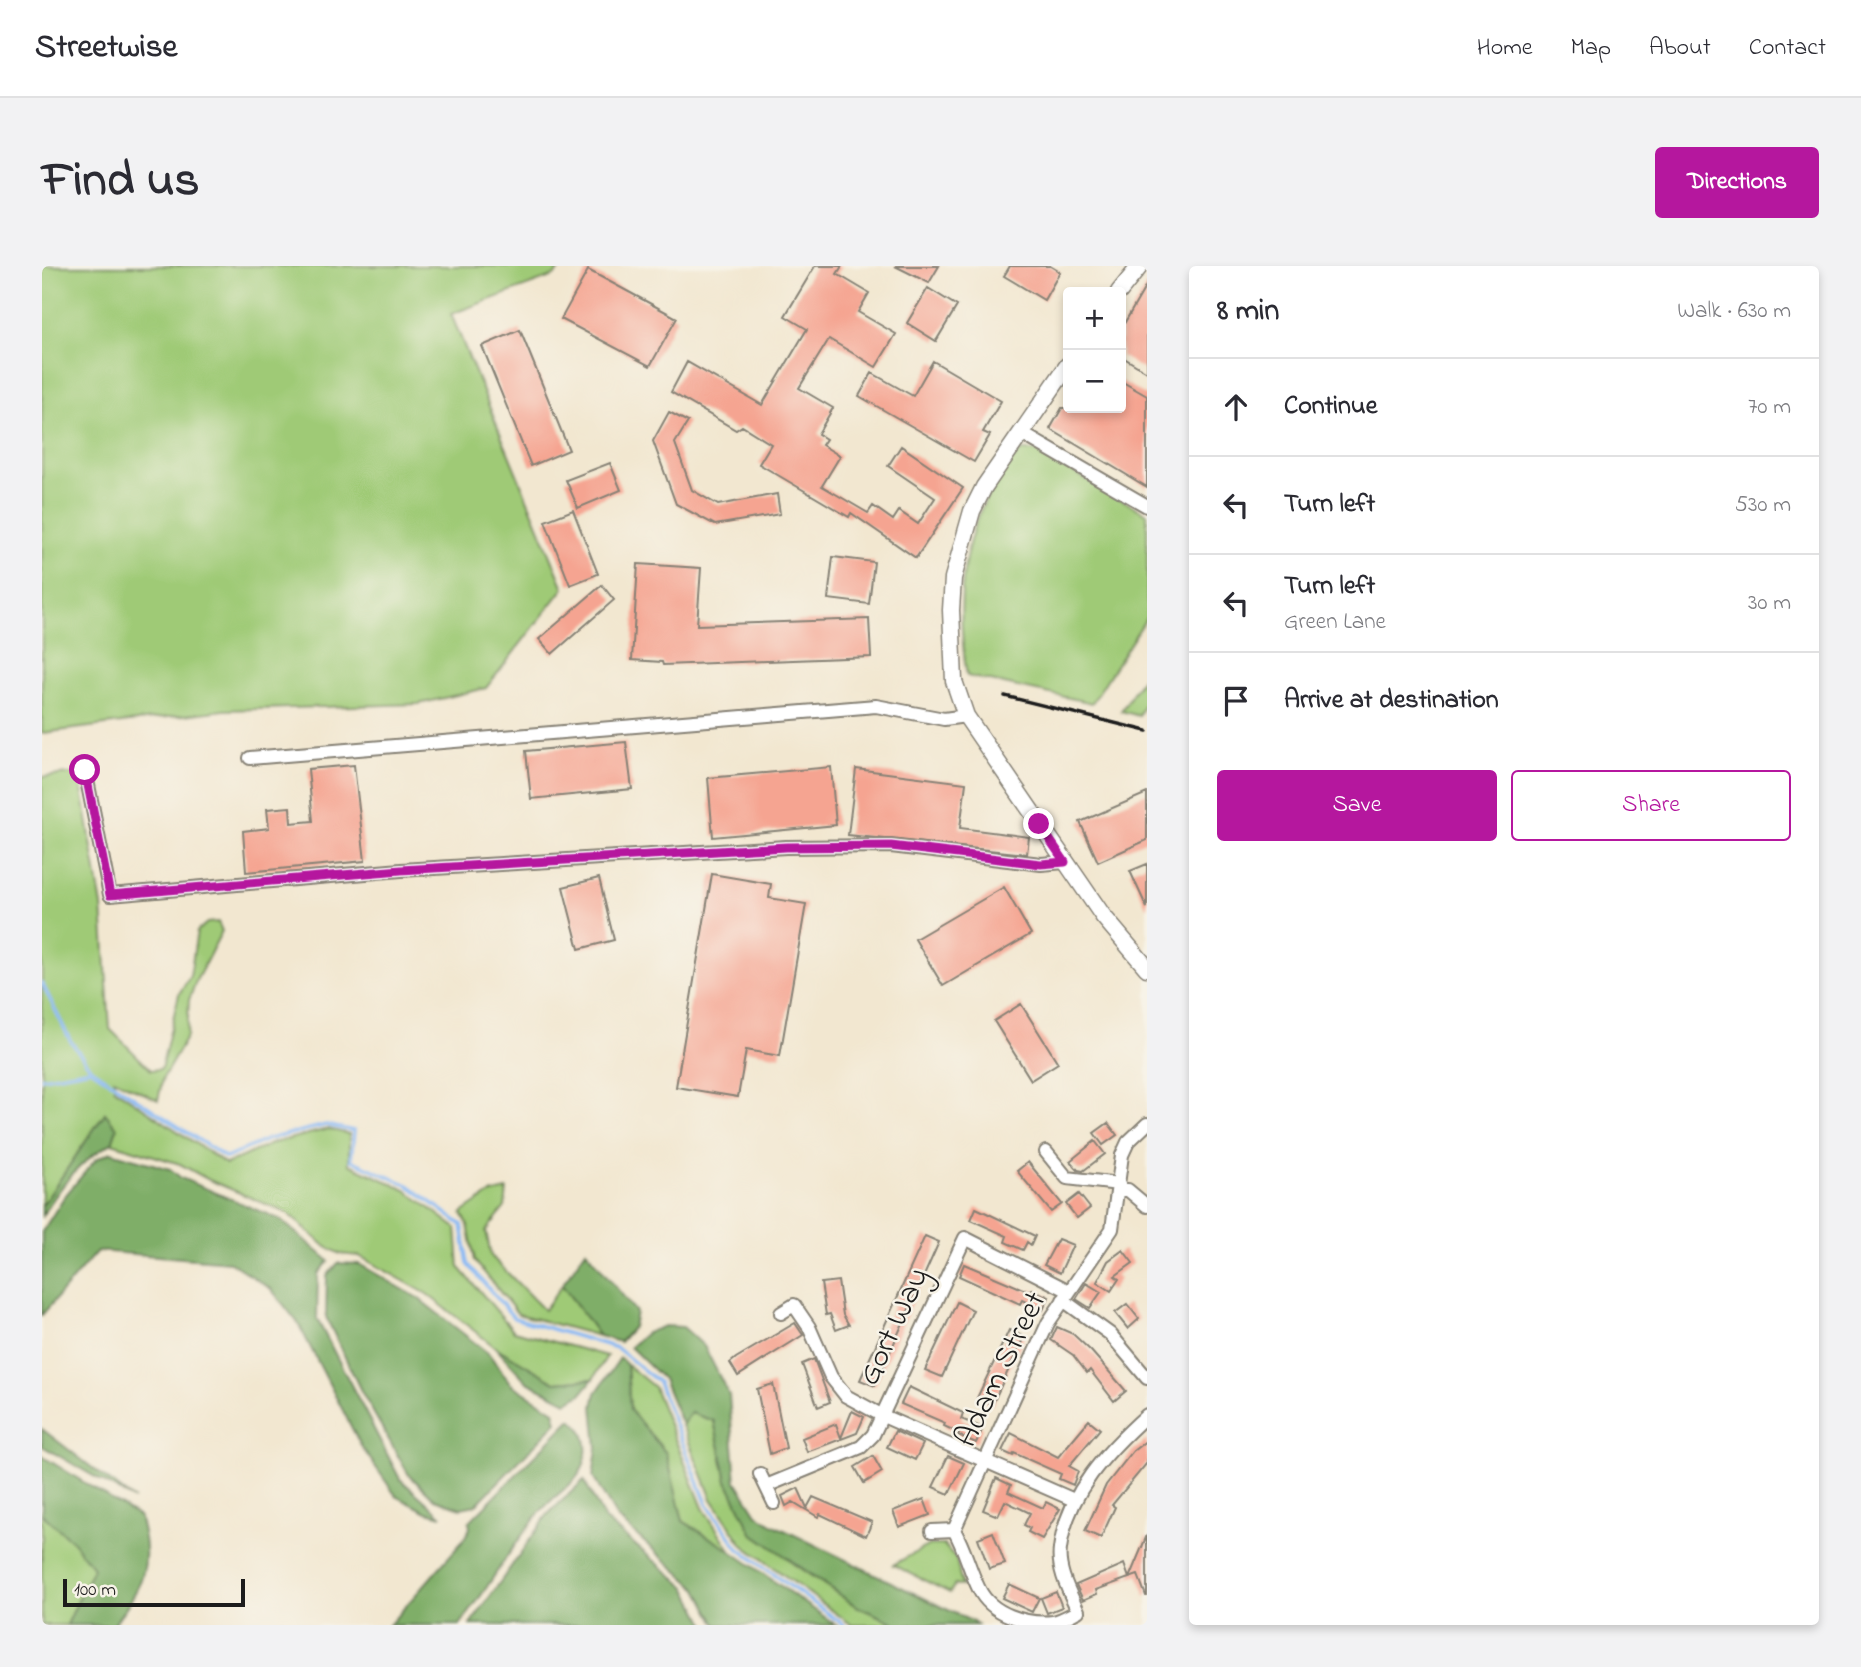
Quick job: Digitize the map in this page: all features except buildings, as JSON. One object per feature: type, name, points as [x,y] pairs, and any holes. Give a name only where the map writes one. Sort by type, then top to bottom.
[{"type":"street","points":[[1123,287],[1140,266]]},
{"type":"street","points":[[1063,372],[972,510],[953,578],[954,676],[966,716],[1103,916],[1147,968]]},
{"type":"street","points":[[1021,433],[1147,506]]},
{"type":"street","points":[[250,758],[876,706],[944,719],[966,716]]},
{"type":"street","points":[[85,770],[110,895],[401,870],[786,847],[891,846],[1041,864],[1065,862]]},
{"type":"street","name":"Adam Street","points":[[954,1530],[1048,1323],[1112,1228],[1122,1155],[1128,1142],[1147,1124]]},
{"type":"street","points":[[1046,1152],[1067,1178],[1128,1190],[1147,1206]]},
{"type":"street","name":"Gort Way","points":[[766,1486],[861,1447],[873,1435],[965,1238],[1066,1295]]},
{"type":"street","points":[[1066,1295],[1110,1334],[1147,1378]]},
{"type":"street","points":[[781,1313],[794,1305],[809,1326],[831,1377],[845,1396],[883,1416],[1074,1500]]},
{"type":"street","points":[[932,1531],[954,1530],[966,1550],[980,1592],[994,1609],[1017,1620],[1051,1623],[1078,1611],[1065,1582],[1060,1550],[1074,1500],[1111,1447],[1147,1415]]},
{"type":"street","points":[[760,1474],[774,1503]]},
{"type":"green space","points":[[42,266],[562,266],[554,276],[451,314],[564,588],[486,688],[419,704],[224,710],[42,733]]},
{"type":"green space","points":[[1022,451],[1036,451],[1147,514],[1147,617],[1092,703],[967,676],[962,598],[968,546],[987,498],[1008,465]]},
{"type":"green space","points":[[1147,671],[1147,697],[1139,716],[1121,711]]},
{"type":"green space","points":[[79,773],[102,906],[110,1029],[151,1070],[161,1069],[179,994],[190,976],[197,931],[207,923],[218,922],[222,931],[189,1000],[187,1036],[163,1078],[158,1100],[114,1079],[114,1088],[226,1164],[273,1143],[328,1129],[349,1134],[349,1164],[406,1190],[456,1228],[459,1267],[514,1331],[607,1356],[593,1379],[555,1382],[495,1347],[427,1294],[359,1256],[340,1254],[325,1246],[287,1213],[209,1180],[180,1164],[112,1143],[117,1128],[105,1113],[42,1206],[42,777]]},
{"type":"green space","points":[[105,1113],[117,1128],[112,1143],[90,1157],[72,1175],[42,1216],[42,1206]]},
{"type":"green space","points":[[111,1152],[170,1169],[181,1178],[281,1220],[329,1261],[318,1274],[317,1319],[400,1479],[442,1516],[427,1512],[396,1496],[361,1446],[298,1323],[271,1289],[230,1262],[97,1251],[42,1315],[42,1232],[64,1197],[96,1159]]},
{"type":"green space","points":[[507,1190],[505,1207],[486,1231],[491,1256],[544,1310],[562,1285],[599,1336],[518,1314],[475,1261],[468,1225],[462,1213],[490,1194]]},
{"type":"green space","points":[[586,1250],[636,1312],[633,1327],[620,1342],[599,1336],[562,1285]]},
{"type":"green space","points":[[338,1263],[359,1264],[418,1298],[489,1354],[511,1384],[554,1411],[557,1422],[476,1505],[461,1508],[435,1499],[409,1475],[361,1391],[326,1317],[327,1276]]},
{"type":"green space","points":[[664,1326],[683,1327],[704,1346],[729,1395],[736,1481],[757,1514],[772,1524],[979,1625],[899,1625],[856,1606],[752,1533],[727,1481],[714,1421],[691,1413],[682,1425],[663,1379],[630,1347],[646,1333]]},
{"type":"green space","points":[[495,1347],[555,1382],[593,1379],[581,1394],[567,1402],[527,1382]]},
{"type":"green space","points":[[620,1358],[627,1365],[630,1410],[666,1453],[683,1521],[731,1551],[836,1625],[717,1625],[698,1589],[617,1518],[593,1477],[597,1448],[593,1406],[596,1393]]},
{"type":"green space","points":[[627,1365],[654,1387],[703,1508],[731,1551],[683,1521],[666,1453],[630,1410]]},
{"type":"green space","points":[[691,1413],[714,1421],[727,1481],[792,1563],[856,1606],[899,1625],[852,1625],[743,1545],[712,1499],[682,1425]]},
{"type":"green space","points":[[571,1419],[580,1428],[585,1440],[583,1467],[575,1479],[531,1523],[460,1625],[389,1625],[462,1542],[470,1528],[469,1522]]},
{"type":"green space","points":[[42,1429],[134,1500],[42,1446]]},
{"type":"green space","points":[[42,1456],[139,1517],[145,1549],[142,1575],[138,1587],[113,1625],[67,1625],[93,1568],[73,1542],[42,1514]]},
{"type":"green space","points":[[584,1480],[605,1520],[686,1587],[706,1625],[470,1625],[548,1514]]},
{"type":"green space","points":[[42,1489],[102,1549],[67,1625],[42,1625]]},
{"type":"green space","points":[[929,1545],[944,1545],[956,1558],[962,1586],[955,1584],[950,1593],[893,1565]]},
{"type":"waterway","points":[[42,983],[70,1040],[91,1069]]},
{"type":"waterway","points":[[42,1078],[91,1069],[226,1158],[268,1139],[326,1125],[354,1131],[351,1160],[408,1185],[462,1225],[468,1264],[514,1318],[617,1348],[658,1382],[707,1504],[739,1549],[844,1625]]},
{"type":"railway","points":[[1005,696],[1147,731]]},
{"type":"route","points":[[85,770],[110,895],[401,870],[786,847],[891,846],[1041,864],[1065,862],[1039,824]]}]
